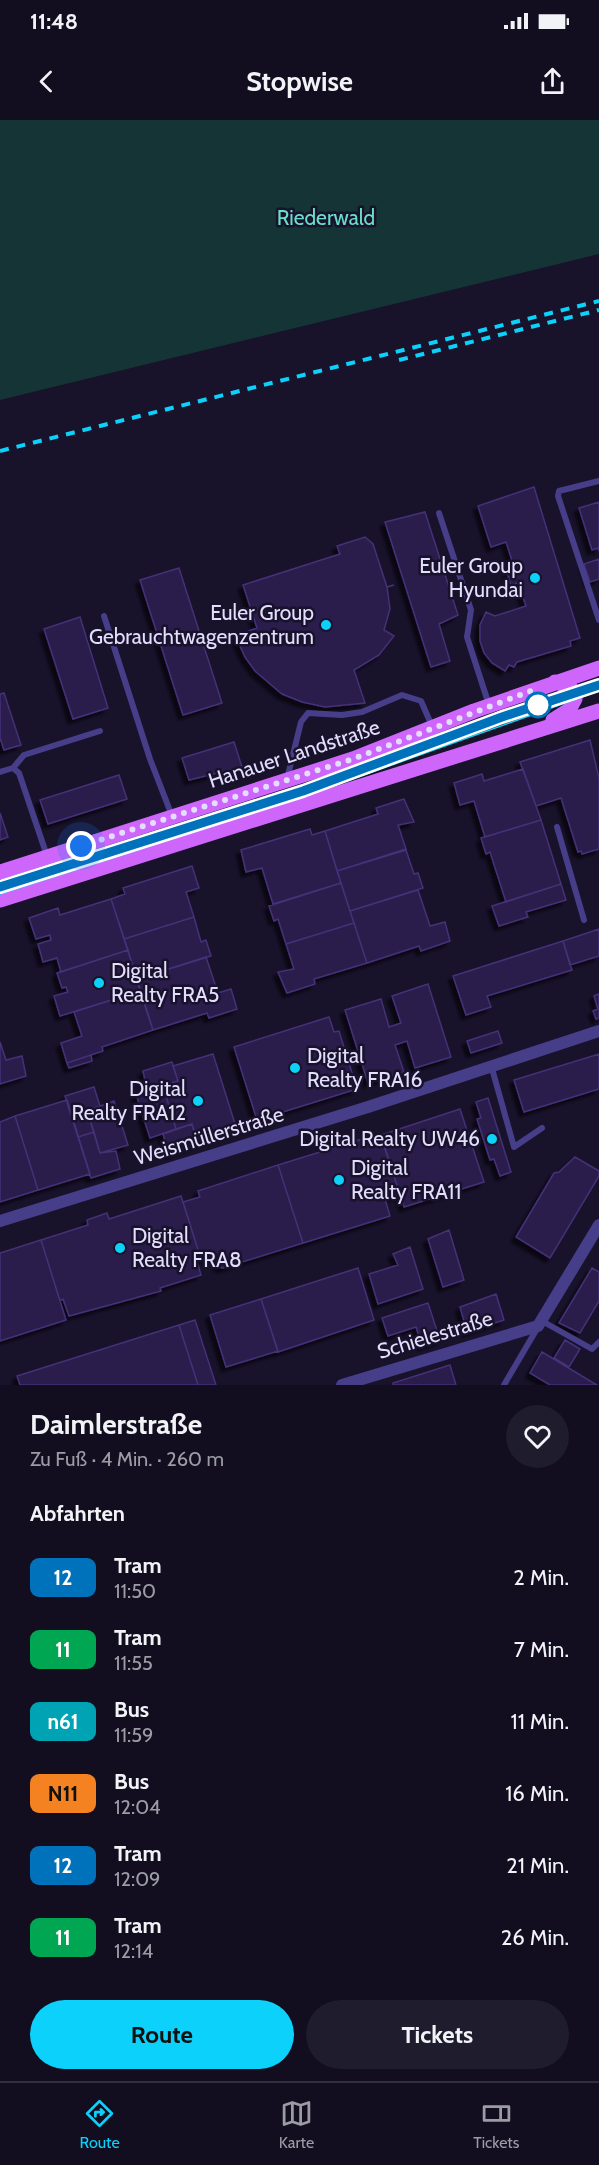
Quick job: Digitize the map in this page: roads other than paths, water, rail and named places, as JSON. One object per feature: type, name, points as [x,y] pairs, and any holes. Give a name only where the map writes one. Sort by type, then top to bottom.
[{"type":"main road","name":"Hanauer Landstraße","points":[[0,872],[353,759],[489,706],[599,669]]},
{"type":"main road","points":[[537,730],[569,710],[575,699],[570,687],[555,682]]},
{"type":"main road","points":[[0,900],[599,711]]},
{"type":"street","name":"Weismüllerstraße","points":[[0,1221],[368,1107],[599,1031]]},
{"type":"street","points":[[541,1323],[599,1225]]},
{"type":"street","name":"Schielestraße","points":[[342,1385],[541,1323]]},
{"type":"lane","points":[[599,481],[560,491],[558,496],[599,620]]},
{"type":"lane","points":[[439,513],[471,610],[467,637],[489,706]]},
{"type":"lane","points":[[104,616],[150,759],[173,816]]},
{"type":"lane","points":[[287,780],[301,722],[308,713],[342,715],[362,712],[402,695],[421,701],[432,728]]},
{"type":"lane","points":[[0,772],[13,768],[24,756],[100,731]]},
{"type":"lane","points":[[13,768],[19,773],[47,857]]},
{"type":"lane","points":[[557,827],[584,920]]},
{"type":"lane","points":[[491,1065],[514,1147],[542,1128]]},
{"type":"lane","points":[[504,1385],[541,1323],[592,1349],[599,1342]]},
{"type":"tram line","name":"12","points":[[0,887],[303,791],[502,717],[599,685]]},
{"type":"tram line","points":[[0,894],[305,796],[599,691]]},
{"type":"railway","points":[[0,451],[599,301]]},
{"type":"railway","points":[[399,360],[599,310]]},
{"type":"place","name":"Euler Group Hyundai","points":[[535,578]]},
{"type":"place","name":"Euler Group Gebrauchtwagenzentrum","points":[[326,625]]},
{"type":"place","name":"Digital Realty FRA5","points":[[99,983]]},
{"type":"place","name":"Digital Realty FRA16","points":[[295,1068]]},
{"type":"place","name":"Digital Realty FRA12","points":[[198,1101]]},
{"type":"place","name":"Digital Realty UW46","points":[[492,1139]]},
{"type":"place","name":"Digital Realty FRA11","points":[[339,1180]]},
{"type":"place","name":"Digital Realty FRA8","points":[[120,1248]]},
{"type":"park label","name":"Riederwald","points":[[326,218]]}]
